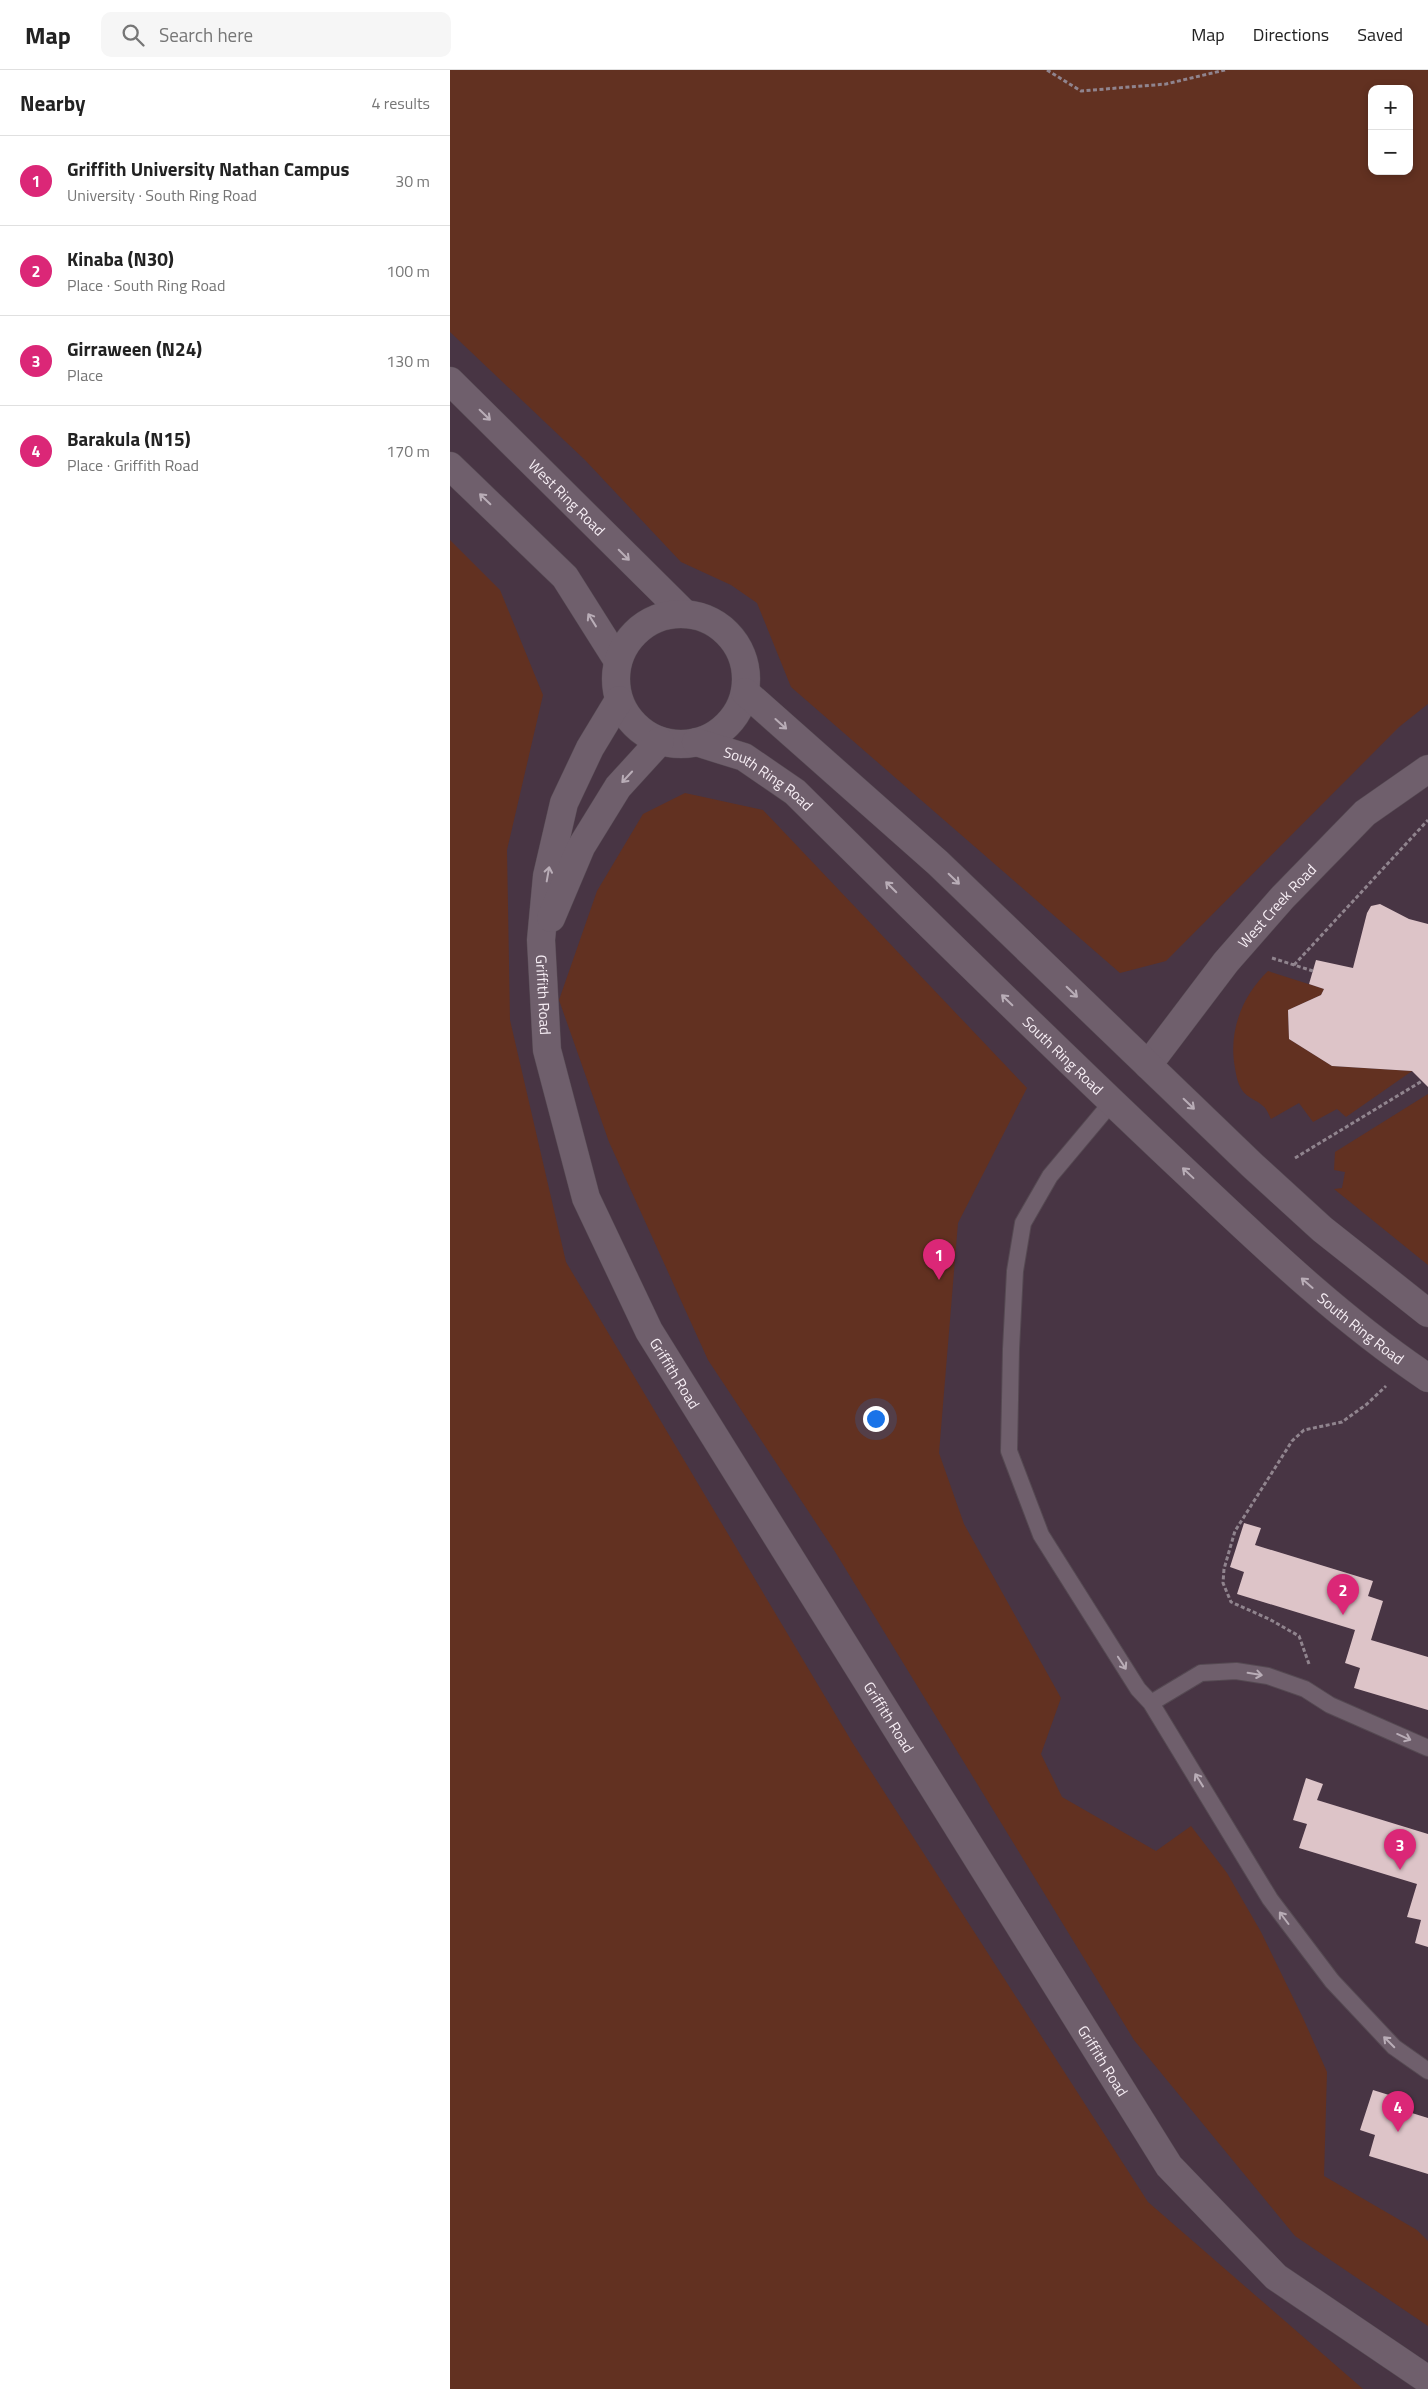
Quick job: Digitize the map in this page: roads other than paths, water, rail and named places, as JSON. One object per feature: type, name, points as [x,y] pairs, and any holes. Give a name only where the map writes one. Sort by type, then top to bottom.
[{"type":"street","name":"West Ring Road","points":[[450,381],[685,614]]},
{"type":"street","points":[[450,466],[565,576],[618,661]]},
{"type":"street","points":[[685,614],[707,620],[725,632],[734,643],[745,670],[745,692],[739,709],[728,724],[713,736],[696,742],[678,744],[660,741],[643,732],[628,718],[619,700],[615,681],[618,661],[627,642],[643,626],[663,617],[685,614]]},
{"type":"street","points":[[745,692],[938,863],[1322,1229],[1428,1314]]},
{"type":"street","name":"Griffith Road","points":[[619,700],[590,748],[564,802],[547,876],[541,940],[547,1050],[586,1198],[650,1331],[1169,2166],[1276,2277],[1428,2380]]},
{"type":"street","name":"Griffith Road","points":[[541,940],[581,847],[618,787],[660,741]]},
{"type":"street","name":"South Ring Road","points":[[696,742],[744,757],[795,792],[1112,1102],[1279,1259],[1345,1317],[1428,1378]]},
{"type":"street","name":"West Creek Road","points":[[1148,1065],[1226,962],[1283,897],[1366,813],[1428,769]]},
{"type":"lane","points":[[1112,1102],[1050,1176],[1023,1223],[1015,1271],[1010,1349],[1009,1451],[1041,1535],[1138,1689],[1151,1703],[1270,1899],[1332,1981],[1394,2047],[1428,2070]]},
{"type":"lane","points":[[1151,1703],[1201,1673],[1244,1672],[1268,1676],[1305,1689],[1330,1704],[1428,1748]]},
{"type":"place","name":"Griffith University Nathan Campus","points":[[939,1280]]},
{"type":"place","name":"Kinaba (N30)","points":[[1343,1615]]},
{"type":"place","name":"Girraween (N24)","points":[[1400,1870]]},
{"type":"place","name":"Barakula (N15)","points":[[1398,2132]]}]
